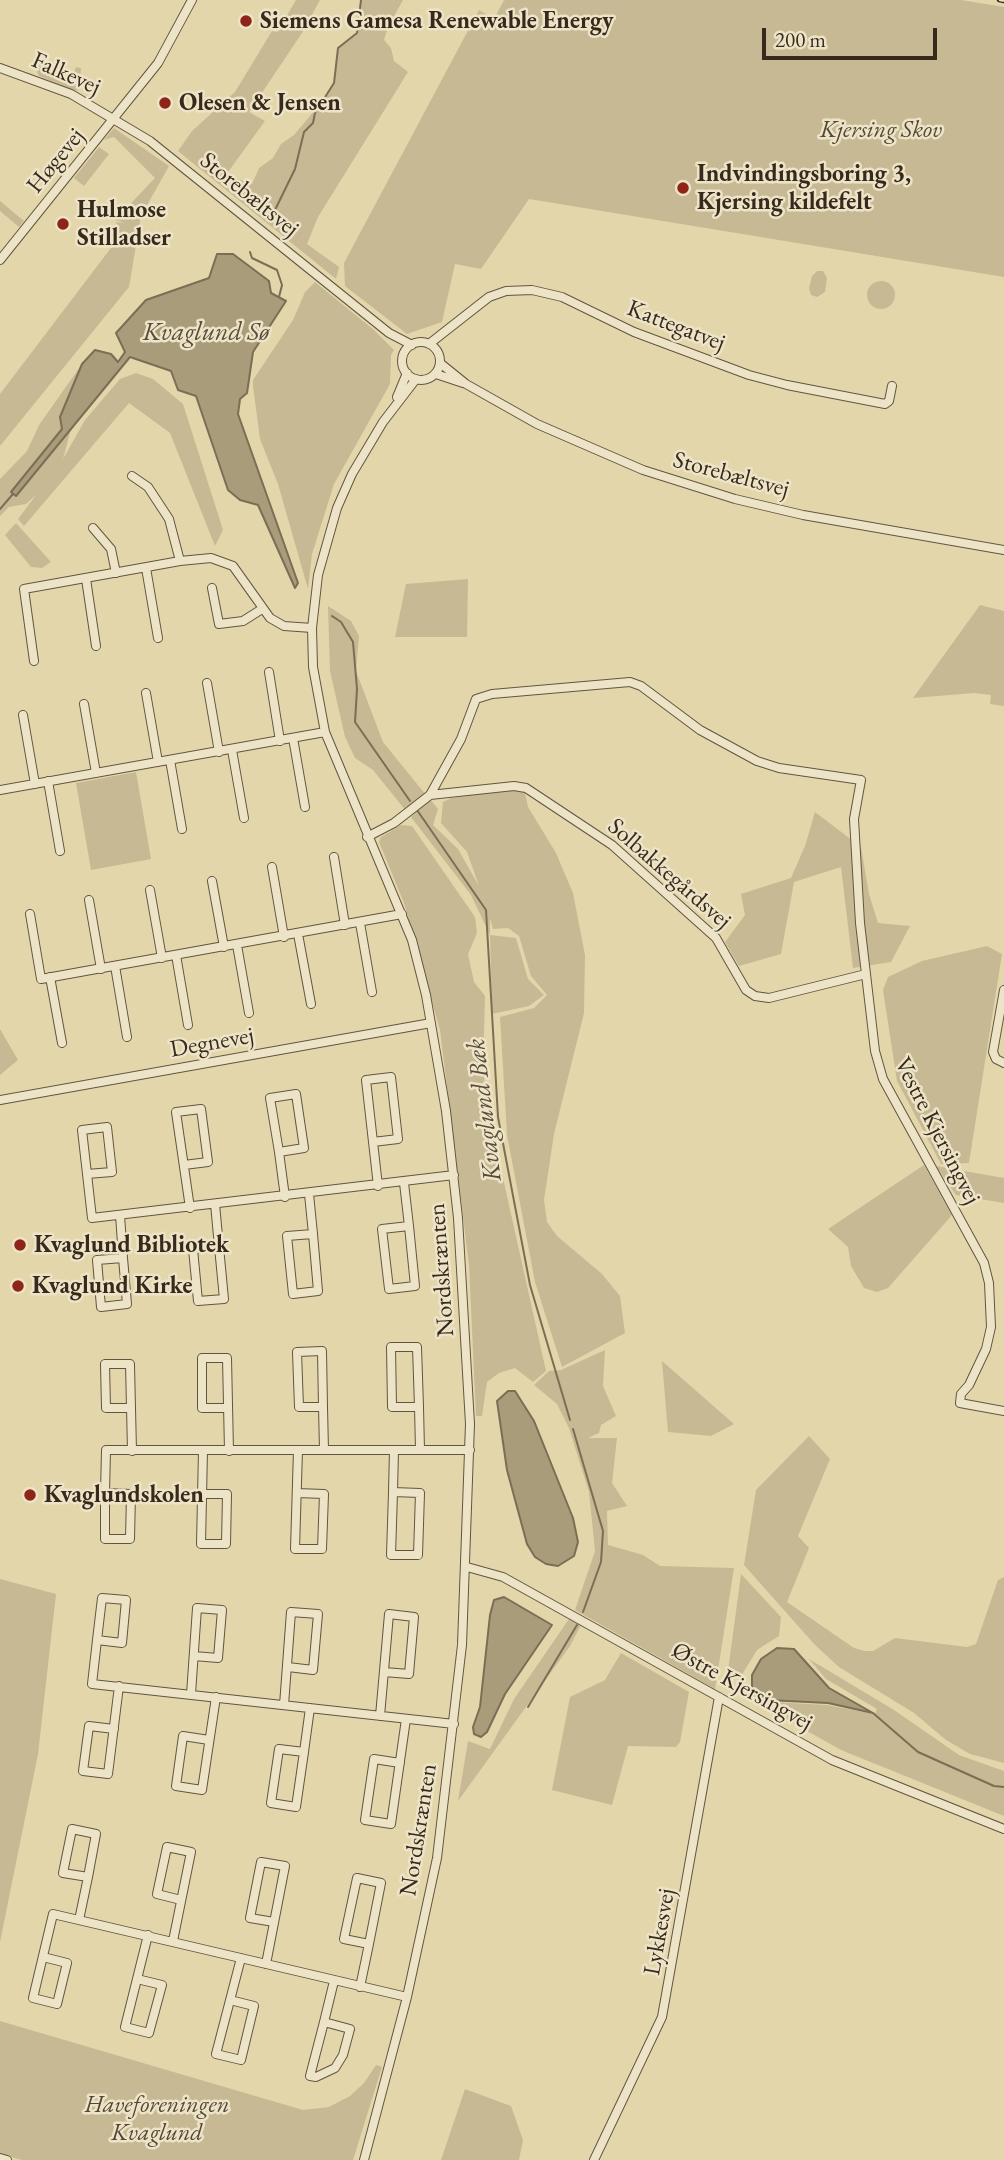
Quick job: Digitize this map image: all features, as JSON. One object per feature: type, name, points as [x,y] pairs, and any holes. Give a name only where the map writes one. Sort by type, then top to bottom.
[{"type":"street","name":"Høgevej","points":[[0,260],[164,54],[192,0]]},
{"type":"street","name":"Falkevej","points":[[0,68],[60,89],[114,118]]},
{"type":"street","name":"Storebæltsvej","points":[[114,118],[158,147],[388,333],[404,353]]},
{"type":"street","name":"Kattegatvej","points":[[429,344],[448,332],[466,313],[489,297],[506,291],[532,290],[562,297],[634,332],[749,375],[886,404],[892,386]]},
{"type":"street","name":"Kattegatvej","points":[[438,352],[448,332]]},
{"type":"street","name":"Storebæltsvej","points":[[388,333],[412,345]]},
{"type":"street","points":[[429,344],[438,352],[440,363],[436,373],[427,379],[416,379],[407,373],[403,363],[404,353],[412,345],[429,344]]},
{"type":"street","name":"Storebæltsvej","points":[[440,363],[466,384]]},
{"type":"street","name":"Nordskrænten","points":[[364,2160],[407,1997],[437,1858],[454,1724],[467,1567],[470,1450],[464,1283],[454,1175],[431,1023],[420,967],[401,914],[325,732],[315,677],[312,628],[318,575],[337,508],[352,474],[393,406],[407,373]]},
{"type":"street","name":"Storebæltsvej","points":[[436,373],[466,384],[537,424],[583,445],[691,486],[735,499],[845,523],[1004,550]]},
{"type":"street","name":"Nordskrænten","points":[[393,406],[416,379]]},
{"type":"street","points":[[132,476],[148,487],[169,519],[180,561]]},
{"type":"street","points":[[93,528],[111,549],[116,573]]},
{"type":"street","points":[[34,661],[24,589],[180,561],[211,558],[233,566],[270,618],[284,626],[312,628]]},
{"type":"street","points":[[146,568],[158,638]]},
{"type":"street","points":[[86,579],[96,646]]},
{"type":"street","points":[[212,588],[219,624],[243,621],[262,608]]},
{"type":"street","points":[[269,672],[281,741]]},
{"type":"street","name":"Vestre Kjersingvej","points":[[430,795],[461,739],[476,699],[492,694],[620,681],[641,686],[700,730],[757,761],[779,768],[861,780],[855,819],[870,1022],[883,1079],[984,1263],[989,1283],[991,1327],[986,1349],[969,1385],[961,1394],[960,1403],[1004,1410]]},
{"type":"street","points":[[207,683],[219,752]]},
{"type":"street","points":[[146,693],[158,762]]},
{"type":"street","points":[[84,704],[96,773]]},
{"type":"street","points":[[23,715],[35,784]]},
{"type":"street","points":[[0,790],[325,732]]},
{"type":"street","points":[[293,738],[305,807]]},
{"type":"street","points":[[232,750],[244,818]]},
{"type":"street","points":[[170,760],[182,829]]},
{"type":"street","points":[[48,781],[60,851]]},
{"type":"street","name":"Solbakkegårdsvej","points":[[430,795],[514,786],[526,788],[612,845],[716,938],[746,990],[755,996],[769,998],[866,974]]},
{"type":"street","points":[[367,836],[394,823],[430,795]]},
{"type":"street","points":[[334,857],[345,925]]},
{"type":"street","points":[[272,867],[284,937]]},
{"type":"street","points":[[212,881],[224,947]]},
{"type":"street","points":[[150,890],[162,958]]},
{"type":"street","points":[[89,900],[101,969]]},
{"type":"street","points":[[30,914],[41,979],[401,914]]},
{"type":"street","points":[[360,923],[372,992]]},
{"type":"street","points":[[299,934],[310,1004]]},
{"type":"street","points":[[237,945],[249,1013]]},
{"type":"street","points":[[176,956],[188,1025]]},
{"type":"street","points":[[115,966],[127,1037]]},
{"type":"street","points":[[50,977],[62,1044]]},
{"type":"street","points":[[1004,990],[993,1052],[996,1059],[1004,1063]]},
{"type":"street","name":"Degnevej","points":[[0,1100],[431,1023]]},
{"type":"street","points":[[373,1142],[398,1139],[391,1077],[366,1080],[373,1142],[378,1186]]},
{"type":"street","points":[[279,1152],[304,1148],[296,1094],[270,1098],[285,1197]]},
{"type":"street","points":[[184,1165],[208,1162],[201,1109],[176,1112],[190,1208]]},
{"type":"street","points":[[87,1174],[112,1172],[107,1127],[82,1130],[87,1174],[92,1218],[454,1175]]},
{"type":"street","points":[[404,1183],[415,1286],[389,1289],[382,1229],[408,1226]]},
{"type":"street","points":[[309,1194],[313,1234],[318,1291],[293,1294],[287,1236],[313,1234]]},
{"type":"street","points":[[215,1205],[224,1299],[198,1301],[193,1249],[219,1247]]},
{"type":"street","points":[[120,1216],[127,1304],[101,1307],[97,1260],[123,1258]]},
{"type":"street","points":[[419,1407],[393,1407],[391,1348],[417,1347],[419,1407],[420,1450]]},
{"type":"street","points":[[323,1407],[299,1407],[298,1352],[322,1351],[324,1450]]},
{"type":"street","points":[[227,1408],[202,1408],[202,1358],[227,1358],[229,1451]]},
{"type":"street","points":[[131,1408],[106,1408],[105,1364],[130,1364],[132,1451]]},
{"type":"street","points":[[105,1493],[131,1494],[130,1539],[105,1539],[105,1493],[106,1450],[470,1450]]},
{"type":"street","points":[[202,1494],[227,1494],[226,1544],[201,1544],[202,1494],[203,1450]]},
{"type":"street","points":[[297,1493],[324,1494],[322,1549],[295,1549],[298,1450]]},
{"type":"street","points":[[393,1493],[420,1493],[418,1555],[391,1555],[394,1450]]},
{"type":"street","name":"Østre Kjersingvej","points":[[467,1567],[503,1577],[832,1760],[1004,1829]]},
{"type":"street","points":[[97,1640],[122,1643],[126,1600],[102,1598],[97,1640],[92,1684],[454,1724]]},
{"type":"street","points":[[191,1694],[197,1608],[222,1610],[218,1658],[194,1656]]},
{"type":"street","points":[[284,1705],[291,1612],[318,1614],[313,1670],[288,1667]]},
{"type":"street","points":[[380,1716],[389,1614],[414,1616],[409,1674],[384,1672]]},
{"type":"street","points":[[114,1729],[89,1726],[83,1771],[108,1774],[114,1729],[119,1686]]},
{"type":"street","points":[[209,1740],[183,1736],[176,1786],[202,1790],[216,1697]]},
{"type":"street","name":"Lykkesvej","points":[[594,2160],[662,2017],[719,1697]]},
{"type":"street","points":[[304,1752],[279,1749],[271,1803],[296,1807],[304,1752],[310,1708]]},
{"type":"street","points":[[400,1763],[374,1759],[365,1820],[391,1824],[400,1763],[406,1719]]},
{"type":"street","points":[[79,1920],[88,1877],[96,1834],[72,1829],[63,1873],[88,1877]]},
{"type":"street","points":[[173,1941],[191,1852],[167,1847],[157,1895],[181,1900]]},
{"type":"street","points":[[266,1964],[285,1866],[261,1862],[250,1918],[274,1922]]},
{"type":"street","points":[[360,1987],[369,1944],[381,1882],[357,1878],[344,1939],[369,1944]]},
{"type":"street","points":[[43,1956],[67,1962],[57,2004],[33,1998],[43,1956],[53,1914],[407,1997]]},
{"type":"street","points":[[137,1979],[162,1985],[149,2033],[125,2027],[137,1979],[148,1936]]},
{"type":"street","points":[[230,2000],[254,2006],[241,2060],[216,2053],[241,1958]]},
{"type":"street","points":[[324,2022],[350,2029],[343,2055],[335,2068],[325,2076],[310,2076],[334,1981]]},
{"type":"street","points":[[0,2158],[7,2160]]},
{"type":"green space","points":[[296,0],[320,0],[302,33],[249,112],[265,121],[223,179],[238,179],[252,184],[259,168],[273,158],[281,144],[294,135],[320,104],[334,83],[338,48],[357,33],[361,0],[403,0],[384,40],[391,48],[394,61],[408,72],[318,217],[307,244],[339,267],[336,279],[178,151],[192,131],[235,92],[272,31],[277,32]]},
{"type":"green space","name":"Kjersing Skov","points":[[504,0],[961,0],[1004,7],[1004,277],[529,199],[481,269],[455,264],[442,322],[407,334],[345,286],[344,263],[479,10],[494,19]]},
{"type":"green space","points":[[41,61],[43,66],[74,72],[76,67],[81,68],[79,90],[73,91],[39,76],[37,72]]},
{"type":"green space","points":[[114,128],[169,166],[141,216],[129,287],[0,446],[0,394],[120,236],[116,222],[125,223],[115,220],[155,178],[114,137],[104,140]]},
{"type":"green space","points":[[99,147],[109,154],[84,186],[74,178]]},
{"type":"green space","points":[[0,201],[24,221],[19,227],[0,211]]},
{"type":"green space","points":[[817,271],[823,271],[827,278],[825,292],[817,297],[811,295],[809,288],[812,276]]},
{"type":"green space","points":[[881,281],[891,285],[895,295],[891,305],[881,309],[871,305],[867,295],[871,285]]},
{"type":"green space","points":[[315,282],[374,330],[394,350],[391,355],[390,384],[334,484],[312,554],[308,589],[278,484],[260,439],[253,380],[293,320],[305,292]]},
{"type":"green space","points":[[82,364],[60,417],[71,429],[63,459],[85,420],[120,379],[136,373],[153,379],[183,404],[223,530],[215,546],[170,433],[129,403],[24,526],[18,519],[36,495],[26,504],[9,507],[0,516],[0,479],[27,451],[39,425]]},
{"type":"green space","points":[[16,523],[51,562],[42,568],[31,567],[5,535]]},
{"type":"green space","points":[[468,579],[467,637],[395,637],[406,584]]},
{"type":"green space","points":[[980,605],[1004,611],[1004,706],[990,704],[991,695],[974,693],[913,698]]},
{"type":"green space","points":[[328,606],[351,621],[359,636],[356,671],[383,742],[426,795],[406,811],[373,770],[355,758],[345,737],[330,671]]},
{"type":"green space","points":[[136,772],[151,859],[91,870],[76,783]]},
{"type":"green space","points":[[519,789],[525,793],[528,807],[556,853],[573,893],[585,955],[584,1013],[554,1134],[544,1200],[547,1222],[557,1236],[602,1274],[620,1296],[625,1333],[562,1367],[535,1282],[507,1135],[500,1017],[534,1008],[547,995],[531,976],[519,936],[508,928],[493,929],[490,918],[490,935],[471,895],[411,817],[430,799],[438,809],[433,825],[458,849],[479,886],[467,852],[441,823],[443,802],[451,798]]},
{"type":"green space","points":[[815,812],[861,847],[869,894],[878,923],[910,926],[891,962],[853,968],[841,867],[794,882],[781,954],[739,966],[725,942],[745,915],[741,894],[791,878],[805,846]]},
{"type":"green space","points":[[401,825],[412,826],[475,917],[477,933],[468,954],[474,982],[485,996],[483,1070],[489,1115],[546,1371],[533,1382],[515,1368],[499,1373],[487,1382],[482,1416],[476,1416],[469,1265],[440,1030],[404,903],[379,842],[381,837]]},
{"type":"green space","points":[[490,935],[516,938],[528,979],[544,995],[529,1006],[492,1014]]},
{"type":"green space","points":[[987,946],[1002,954],[969,1163],[941,1164],[897,1081],[883,990],[888,977],[922,961]]},
{"type":"green space","points":[[0,1029],[18,1060],[0,1075]]},
{"type":"green space","points":[[924,1165],[952,1215],[888,1288],[877,1292],[864,1288],[851,1266],[848,1247],[828,1229]]},
{"type":"green space","points":[[936,1166],[1004,1178],[1004,1203],[956,1195]]},
{"type":"green space","points":[[605,1350],[603,1386],[616,1416],[601,1425],[599,1433],[588,1438],[617,1438],[612,1483],[627,1506],[607,1511],[608,1545],[643,1555],[660,1566],[734,1568],[715,1689],[575,1610],[595,1551],[589,1492],[569,1428],[557,1404],[534,1385],[549,1371],[561,1370]]},
{"type":"green space","points":[[662,1361],[734,1424],[711,1436],[668,1432]]},
{"type":"green space","points":[[809,1436],[830,1459],[798,1536],[809,1548],[787,1602],[854,1648],[865,1651],[873,1651],[895,1638],[967,1647],[976,1644],[998,1580],[1004,1577],[1004,1763],[970,1754],[946,1740],[914,1713],[839,1667],[815,1645],[744,1565],[756,1490]]},
{"type":"green space","points":[[741,1574],[781,1617],[779,1636],[757,1650],[740,1678],[728,1671]]},
{"type":"green space","points":[[0,1579],[56,1594],[38,1754],[0,1942]]},
{"type":"green space","points":[[569,1619],[581,1625],[570,1646],[458,1801],[468,1741],[490,1749],[514,1699]]},
{"type":"green space","points":[[621,1653],[689,1692],[680,1742],[676,1747],[628,1746],[612,1805],[552,1790],[570,1697],[605,1680]]},
{"type":"green space","points":[[809,1659],[894,1710],[959,1755],[1004,1771],[1004,1816],[841,1750],[761,1705],[772,1702],[827,1705],[875,1714],[877,1709],[826,1679]]},
{"type":"green space","name":"Haveforeningen Kvaglund","points":[[0,2021],[303,2110],[329,2107],[350,2096],[364,2083],[376,2065],[382,2067],[353,2160],[22,2160],[0,2154]]},
{"type":"green space","points":[[465,2089],[511,2106],[523,2140],[519,2160],[441,2160]]},
{"type":"water","name":"Kvaglund Sø","points":[[217,254],[233,254],[269,281],[271,293],[286,301],[253,352],[247,393],[240,399],[238,414],[298,583],[295,588],[258,505],[240,500],[228,490],[196,396],[178,390],[171,371],[130,357],[16,496],[11,492],[62,429],[60,417],[82,364],[95,350],[111,354],[118,362],[125,352],[116,333],[146,300],[209,278]]},
{"type":"water","points":[[508,1391],[515,1391],[534,1421],[573,1518],[578,1542],[574,1556],[558,1566],[546,1564],[535,1557],[527,1544],[507,1470],[497,1401]]},
{"type":"water","points":[[504,1597],[552,1625],[505,1694],[487,1732],[481,1737],[474,1734],[473,1727],[480,1707],[490,1615],[494,1600]]},
{"type":"water","points":[[777,1648],[794,1649],[829,1688],[873,1713],[828,1703],[756,1697],[752,1690],[752,1675],[761,1659]]},
{"type":"waterway","points":[[274,212],[295,169],[304,132],[313,123],[315,113],[334,83],[338,48],[357,33],[361,0]]},
{"type":"waterway","points":[[250,252],[252,258],[277,270],[282,285],[279,297]]},
{"type":"waterway","points":[[0,509],[13,494]]},
{"type":"waterway","name":"Kvaglund Bæk","points":[[332,616],[341,622],[353,642],[357,689],[355,722],[410,801]]},
{"type":"waterway","name":"Kvaglund Bæk","points":[[417,810],[486,910],[498,1117],[530,1285],[570,1420]]},
{"type":"waterway","name":"Kvaglund Bæk","points":[[573,1429],[603,1531],[601,1562],[583,1612]]},
{"type":"waterway","name":"Kvaglund Bæk","points":[[528,1707],[577,1625]]},
{"type":"waterway","points":[[873,1713],[918,1752],[994,1786],[1004,1787]]},
{"type":"railway","points":[[999,0],[1004,1]]},
{"type":"place","name":"Siemens Gamesa Renewable Energy","points":[[246,21]]},
{"type":"place","name":"Olesen & Jensen","points":[[165,103]]},
{"type":"place","name":"Indvindingsboring 3, Kjersing kildefelt","points":[[683,188]]},
{"type":"place","name":"Hulmose Stilladser","points":[[63,224]]},
{"type":"place","name":"Kvaglund Bibliotek","points":[[20,1245]]},
{"type":"place","name":"Kvaglund Kirke","points":[[18,1286]]},
{"type":"place","name":"Kvaglundskolen","points":[[30,1495]]}]
